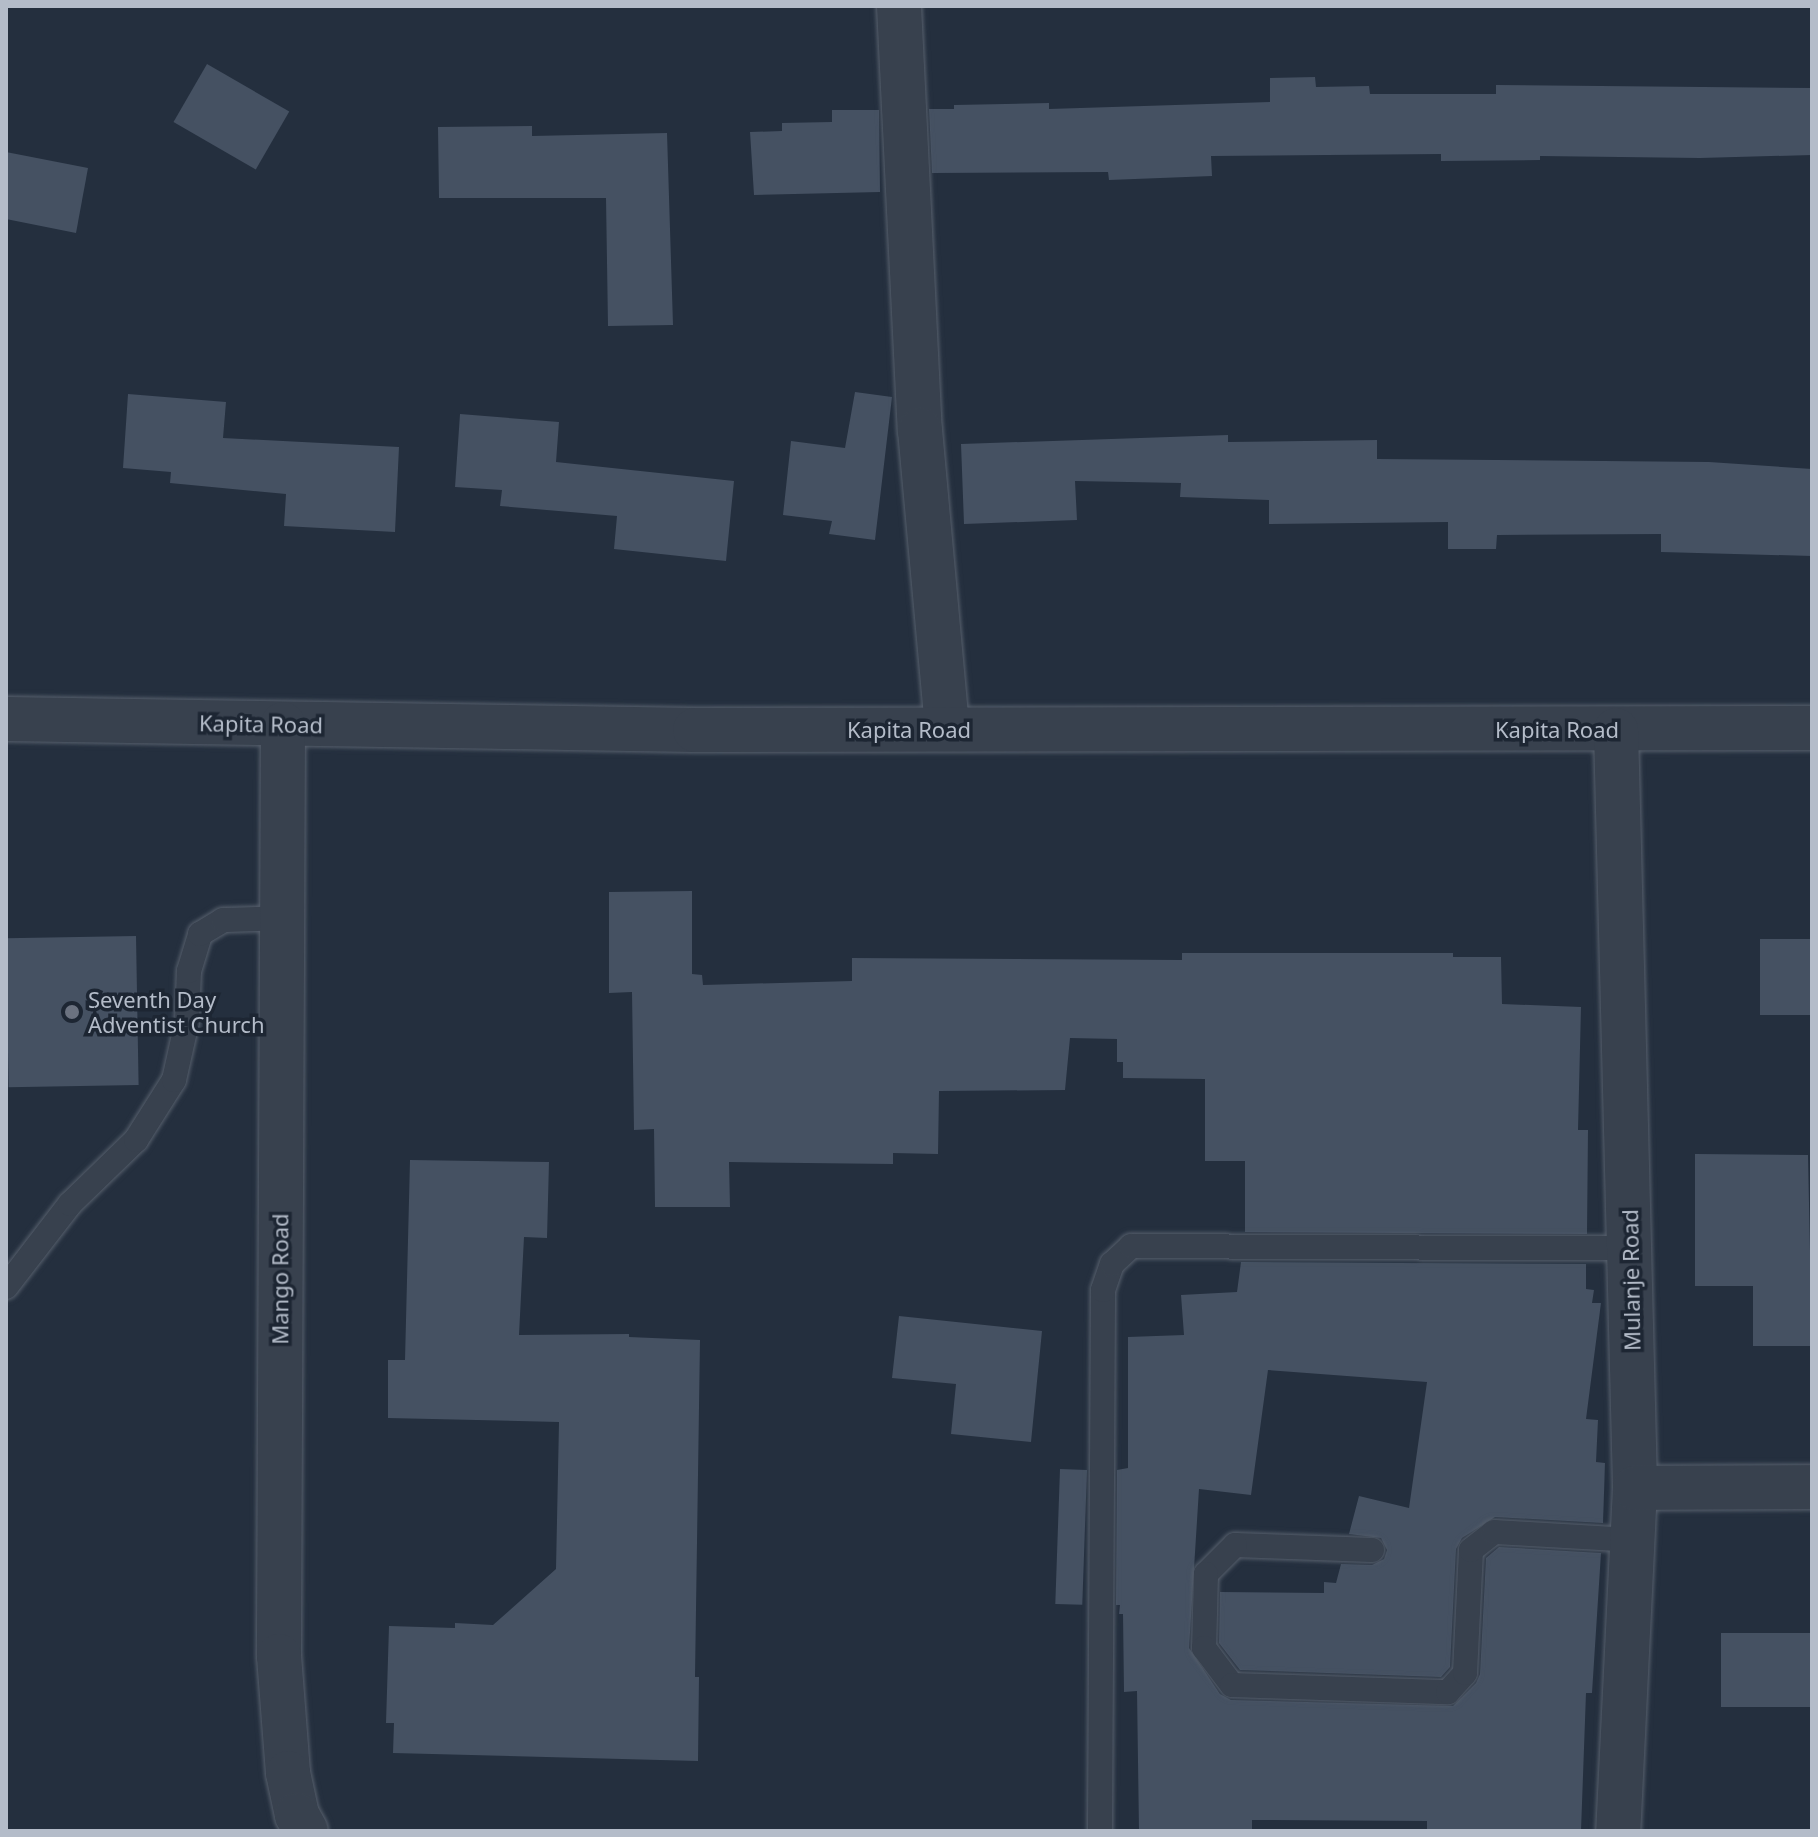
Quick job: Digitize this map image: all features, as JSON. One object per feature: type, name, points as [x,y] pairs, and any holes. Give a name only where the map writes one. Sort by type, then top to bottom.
[{"type":"street","points":[[899,6],[920,430],[947,729]]},
{"type":"street","name":"Kapita Road","points":[[6,719],[947,729],[1812,728]]},
{"type":"street","name":"Mango Road","points":[[283,724],[279,1656],[288,1773],[297,1815],[306,1831]]},
{"type":"street","name":"Mulanje Road","points":[[1616,730],[1635,1488],[1618,1831]]},
{"type":"street","points":[[1635,1488],[1812,1487]]},
{"type":"lane","points":[[6,1287],[70,1204],[136,1140],[174,1080],[187,1022],[189,971],[200,934],[223,920],[282,918]]},
{"type":"lane","points":[[1100,1831],[1103,1290],[1112,1264],[1131,1246],[1630,1249]]},
{"type":"lane","points":[[1372,1550],[1235,1545],[1206,1574],[1204,1648],[1232,1685],[1448,1692],[1465,1673],[1471,1550],[1494,1532],[1632,1540]]},
{"type":"building","points":[[207,64],[289,112],[256,170],[174,122]]},
{"type":"building","points":[[1315,77],[1316,87],[1369,86],[1370,94],[1496,94],[1496,85],[1812,88],[1812,155],[1700,158],[1540,156],[1540,160],[1441,161],[1441,154],[1211,156],[1212,176],[1109,180],[1108,172],[932,173],[929,109],[954,109],[954,105],[1049,103],[1049,109],[1270,102],[1270,78]]},
{"type":"building","points":[[832,110],[879,110],[880,192],[754,195],[750,132],[782,131],[782,123],[832,122]]},
{"type":"building","points":[[532,126],[532,136],[667,133],[673,325],[608,326],[606,198],[439,198],[438,127]]},
{"type":"building","points":[[6,152],[88,168],[76,233],[6,219]]},
{"type":"building","points":[[855,392],[892,397],[875,540],[829,534],[832,521],[783,515],[791,441],[845,448]]},
{"type":"building","points":[[128,394],[226,402],[223,438],[399,447],[395,532],[284,526],[286,494],[170,483],[171,472],[123,468]]},
{"type":"building","points":[[460,414],[559,422],[556,462],[734,481],[726,561],[614,549],[617,516],[500,506],[502,490],[455,487]]},
{"type":"building","points":[[1228,435],[1228,442],[1377,440],[1377,459],[1709,462],[1812,469],[1812,556],[1661,552],[1661,534],[1497,535],[1496,549],[1448,549],[1448,522],[1269,524],[1269,500],[1180,497],[1181,483],[1075,481],[1077,520],[964,524],[961,444]]},
{"type":"building","points":[[692,891],[692,974],[702,975],[703,985],[852,981],[852,958],[1182,960],[1182,953],[1453,953],[1453,957],[1501,957],[1502,1004],[1581,1007],[1578,1130],[1588,1130],[1587,1234],[1245,1232],[1245,1161],[1205,1161],[1205,1079],[1123,1078],[1123,1062],[1117,1062],[1117,1039],[1070,1038],[1065,1090],[939,1091],[938,1154],[893,1153],[893,1164],[729,1162],[730,1207],[655,1207],[654,1129],[634,1130],[632,992],[609,993],[609,892]]},
{"type":"building","name":"Seventh Day Adventist Church","points":[[136,936],[139,1085],[9,1087],[6,938]]},
{"type":"building","points":[[1760,939],[1812,939],[1812,1015],[1760,1015]]},
{"type":"building","points":[[1695,1154],[1808,1155],[1812,1346],[1753,1346],[1753,1286],[1695,1286]]},
{"type":"building","points":[[410,1160],[549,1162],[547,1238],[524,1237],[519,1335],[629,1334],[629,1337],[700,1340],[695,1677],[699,1677],[698,1761],[393,1753],[394,1723],[386,1723],[389,1626],[455,1628],[455,1623],[493,1625],[556,1569],[559,1422],[388,1418],[388,1360],[405,1360]]},
{"type":"building","points":[[1241,1262],[1586,1264],[1586,1289],[1594,1290],[1592,1303],[1601,1303],[1586,1419],[1598,1420],[1596,1462],[1605,1463],[1603,1523],[1495,1517],[1462,1538],[1456,1549],[1450,1667],[1441,1677],[1240,1670],[1219,1643],[1220,1592],[1324,1593],[1324,1582],[1336,1583],[1341,1564],[1372,1565],[1384,1559],[1387,1550],[1381,1538],[1349,1534],[1359,1496],[1409,1508],[1427,1382],[1268,1370],[1251,1495],[1199,1489],[1189,1648],[1220,1694],[1231,1700],[1453,1706],[1476,1683],[1480,1674],[1486,1558],[1499,1547],[1601,1553],[1592,1693],[1586,1693],[1581,1831],[1427,1831],[1427,1821],[1252,1820],[1252,1831],[1139,1831],[1137,1691],[1124,1692],[1123,1614],[1119,1614],[1120,1605],[1116,1605],[1117,1470],[1128,1468],[1128,1337],[1184,1335],[1181,1295],[1237,1292]]},
{"type":"building","points":[[899,1316],[1042,1331],[1031,1442],[951,1434],[956,1384],[892,1378]]},
{"type":"building","points":[[1060,1469],[1087,1470],[1082,1605],[1055,1604]]},
{"type":"building","points":[[1721,1633],[1812,1633],[1812,1707],[1721,1707]]},
{"type":"place","name":"Seventh Day Adventist Church","points":[[72,1012]]}]
